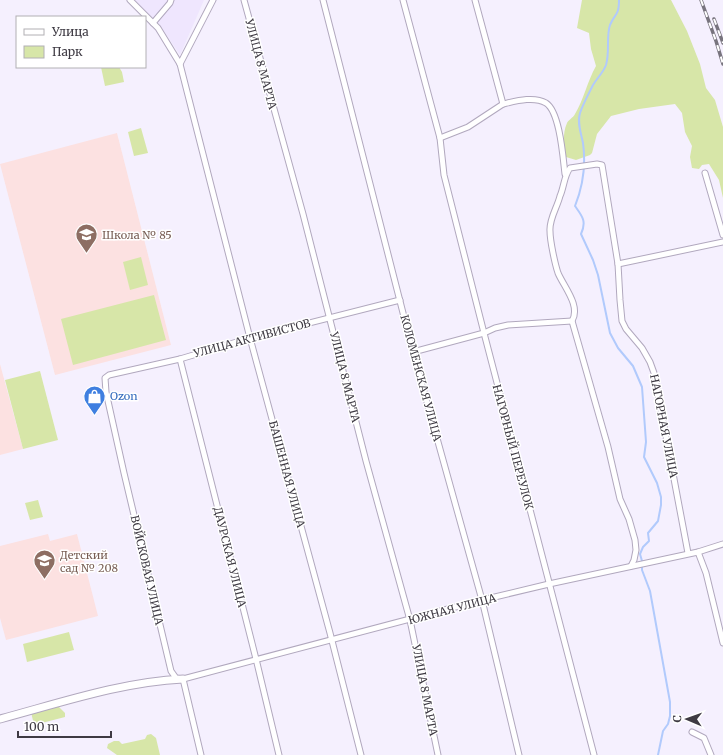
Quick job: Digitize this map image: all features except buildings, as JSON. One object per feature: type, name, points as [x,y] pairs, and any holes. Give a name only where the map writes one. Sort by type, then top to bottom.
[{"type":"main road","points":[[0,719],[123,687],[159,680],[183,679]]},
{"type":"street","name":"БАШЕННАЯ УЛИЦА","points":[[130,0],[158,28],[180,64],[250,338],[361,755]]},
{"type":"street","points":[[153,23],[171,0]]},
{"type":"street","points":[[180,64],[213,0]]},
{"type":"street","name":"УЛИЦА 8 МАРТА","points":[[244,0],[330,317],[366,461],[410,620],[438,755]]},
{"type":"street","name":"КОЛОМЕНСКАЯ УЛИЦА","points":[[323,0],[413,352],[482,600],[519,755]]},
{"type":"street","name":"НАГОРНЫЙ ПЕРЕУЛОК","points":[[403,0],[440,138],[444,175],[594,755]]},
{"type":"street","points":[[475,0],[503,104]]},
{"type":"street","points":[[440,138],[468,128],[503,104],[517,101],[535,100],[547,104],[556,117],[561,139],[565,174],[560,198],[551,220],[550,233],[558,272],[574,306],[574,317],[572,321],[608,447],[620,499],[629,519],[635,540],[636,550],[632,566]]},
{"type":"street","name":"НАГОРНАЯ УЛИЦА","points":[[565,174],[570,168],[599,163],[602,165],[618,264],[622,321],[626,329],[642,348],[650,362],[658,389],[670,462],[688,553]]},
{"type":"street","points":[[705,173],[723,235]]},
{"type":"street","points":[[618,264],[723,242]]},
{"type":"street","name":"УЛИЦА АКТИВИСТОВ","points":[[105,378],[109,375],[180,359],[250,338],[400,300]]},
{"type":"street","points":[[413,352],[484,333],[508,324],[572,321]]},
{"type":"street","name":"ДАУРСКАЯ УЛИЦА","points":[[180,359],[279,755]]},
{"type":"street","name":"ВОЙСКОВАЯ УЛИЦА","points":[[105,378],[106,392],[124,473],[171,671],[176,678],[183,679]]},
{"type":"street","name":"ЮЖНАЯ УЛИЦА","points":[[183,679],[482,600],[698,552],[723,544]]},
{"type":"street","points":[[698,552],[706,572],[723,643]]},
{"type":"street","points":[[183,679],[201,755]]},
{"type":"street","points":[[692,732],[704,738],[711,755]]},
{"type":"shaded area","points":[[134,0],[204,0],[180,55],[160,25]]},
{"type":"shaded area","name":"Школа № 85","points":[[117,133],[171,345],[55,375],[0,164]]},
{"type":"shaded area","points":[[0,364],[23,449],[0,455]]},
{"type":"shaded area","name":"Детский сад № 208","points":[[48,534],[50,541],[77,534],[98,616],[6,640],[0,618],[0,546]]},
{"type":"green space","points":[[582,0],[671,0],[687,31],[700,64],[706,88],[715,100],[723,127],[723,198],[719,180],[709,164],[702,165],[699,169],[692,168],[690,157],[692,146],[685,132],[682,113],[675,104],[639,109],[611,116],[597,134],[592,153],[590,155],[576,160],[566,157],[564,140],[565,127],[578,108],[596,66],[591,49],[589,33],[577,28]]},
{"type":"green space","points":[[101,68],[120,68],[124,82],[105,86]]},
{"type":"green space","points":[[141,128],[148,153],[134,156],[128,132]]},
{"type":"green space","points":[[141,257],[148,285],[130,290],[123,262]]},
{"type":"green space","points":[[154,295],[166,340],[73,365],[61,319]]},
{"type":"green space","points":[[40,371],[58,440],[23,449],[5,380]]},
{"type":"green space","points":[[38,500],[43,517],[30,520],[25,503]]},
{"type":"green space","points":[[69,632],[74,650],[27,662],[23,644]]},
{"type":"green space","points":[[57,705],[65,713],[65,717],[34,725],[31,712]]},
{"type":"green space","points":[[151,734],[156,738],[160,755],[117,755],[107,748],[108,744],[114,741],[119,741],[122,744],[145,739],[147,735]]},
{"type":"waterway","points":[[619,0],[617,12],[609,29],[606,65],[593,85],[579,117],[584,151],[584,167],[582,183],[575,206],[584,222],[581,234],[598,275],[610,333],[618,348],[633,366],[642,387],[646,442],[644,457],[657,483],[661,497],[658,521],[648,533],[649,541],[643,547],[640,554],[642,570],[650,591],[670,702],[670,716],[668,724],[663,731],[658,755]]},
{"type":"railway","points":[[701,0],[723,64]]},
{"type":"railway","points":[[714,19],[723,43]]},
{"type":"place","name":"Школа № 85","points":[[86,254]]},
{"type":"place","name":"Ozon","points":[[94,416]]},
{"type":"place","name":"Детский сад № 208","points":[[44,580]]}]
